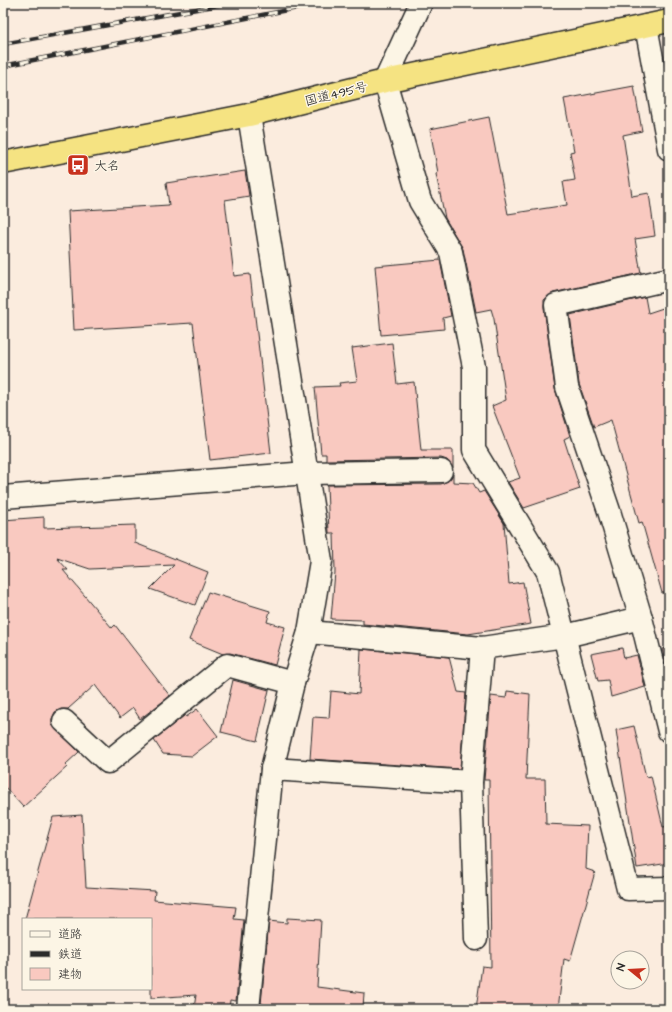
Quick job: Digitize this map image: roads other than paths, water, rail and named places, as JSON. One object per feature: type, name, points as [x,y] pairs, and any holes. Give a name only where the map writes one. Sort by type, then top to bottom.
[{"type":"highway","name":"国道495号","points":[[3,163],[249,115],[385,81],[669,21]]},
{"type":"street","points":[[421,3],[385,81],[420,201],[451,252],[474,367],[474,450],[548,572],[628,889],[669,888]]},
{"type":"street","points":[[646,26],[669,149]]},
{"type":"street","points":[[248,1009],[272,769],[293,683],[309,632],[321,561],[249,115]]},
{"type":"street","points":[[669,279],[556,304],[567,387],[609,511],[641,618],[669,731]]},
{"type":"street","points":[[3,497],[307,473],[441,471]]},
{"type":"street","points":[[309,632],[482,648],[565,636],[641,618]]},
{"type":"street","points":[[476,939],[471,782],[482,648]]},
{"type":"street","points":[[64,721],[108,762],[227,665],[293,683]]},
{"type":"street","points":[[272,769],[471,782]]},
{"type":"railway","points":[[3,44],[230,3]]},
{"type":"railway","points":[[3,66],[323,3]]},
{"type":"place","name":"大名","points":[[78,165]]}]
